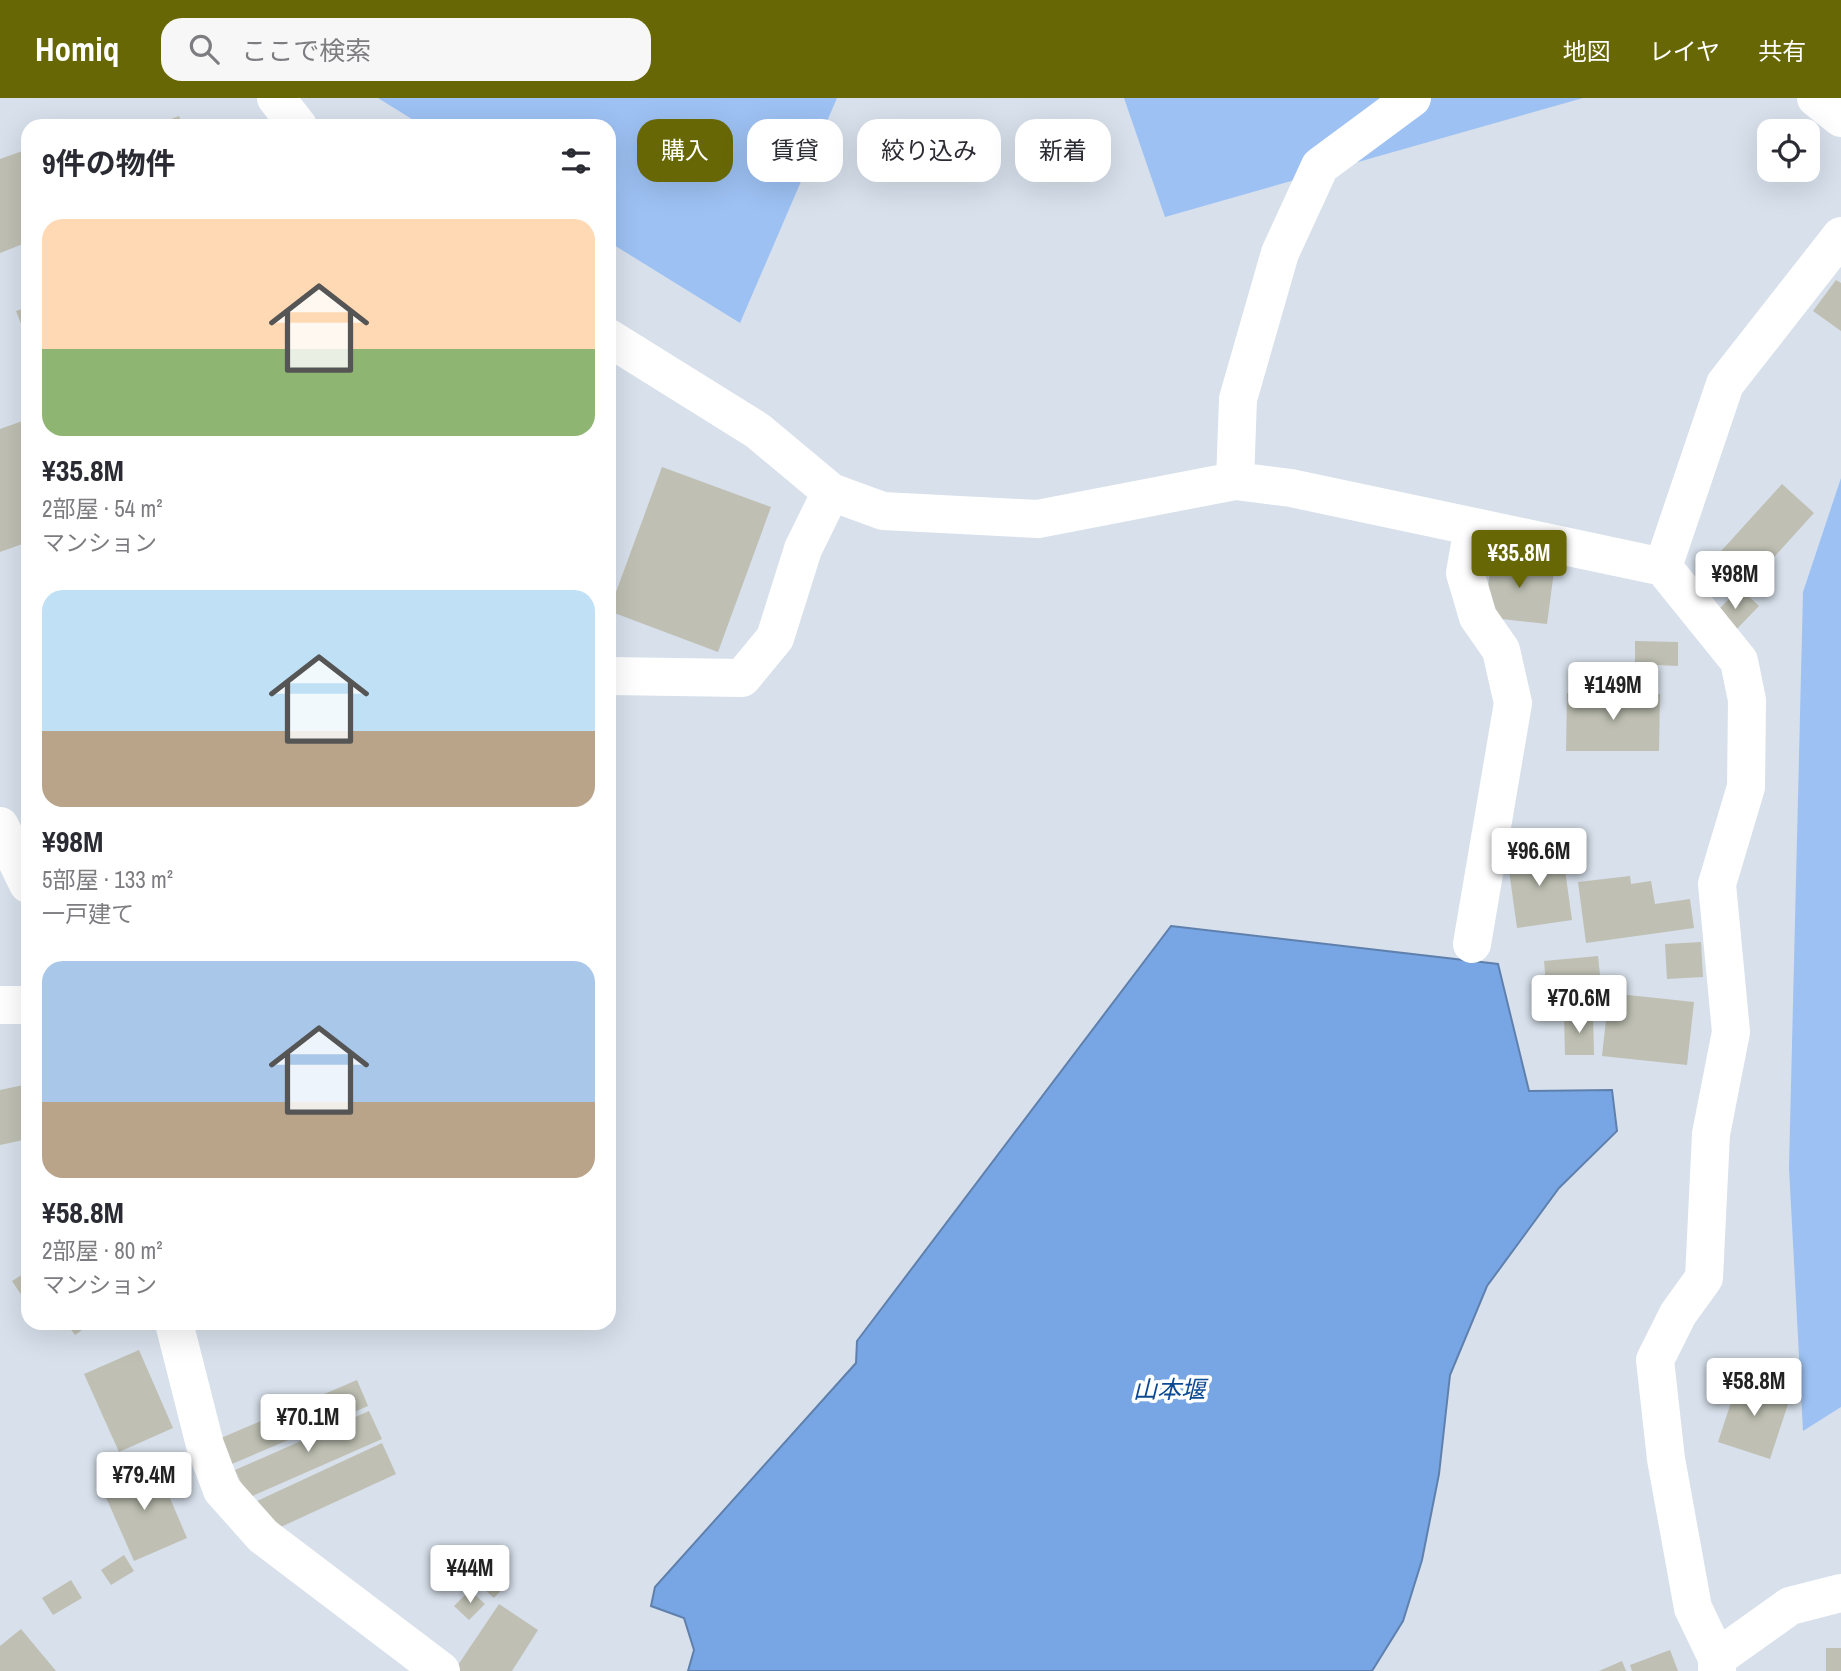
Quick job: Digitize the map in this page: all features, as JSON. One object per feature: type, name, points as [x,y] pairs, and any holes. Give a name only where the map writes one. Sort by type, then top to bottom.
[{"type":"street","points":[[276,98],[292,119]]},
{"type":"street","points":[[1235,481],[1238,399],[1280,253],[1320,166],[1412,98]]},
{"type":"street","points":[[1816,98],[1841,118]]},
{"type":"street","points":[[1663,567],[1725,384],[1841,236]]},
{"type":"street","points":[[616,342],[758,431],[831,492],[883,511],[1038,519],[1235,481],[1291,488],[1663,567],[1739,661],[1747,700],[1746,787],[1717,884],[1731,1032],[1711,1134],[1704,1278],[1678,1314],[1655,1360],[1666,1459],[1693,1608],[1717,1665],[1790,1606],[1841,1593]]},
{"type":"street","points":[[616,676],[742,678],[775,638],[803,549],[831,492]]},
{"type":"street","points":[[1472,944],[1513,703],[1501,650],[1478,617],[1465,573],[1473,527]]},
{"type":"street","points":[[0,826],[21,870]]},
{"type":"street","points":[[0,1005],[21,1005]]},
{"type":"street","points":[[176,1330],[205,1445],[222,1490],[263,1536],[441,1671]]},
{"type":"shaded area","points":[[378,98],[837,98],[828,119],[747,119],[747,182],[801,182],[740,323],[616,246],[616,119],[412,119]]},
{"type":"shaded area","points":[[1124,98],[1583,98],[1165,217]]},
{"type":"shaded area","points":[[1841,478],[1841,1407],[1803,1431],[1789,1168],[1803,592]]},
{"type":"water","name":"山本堰","points":[[1171,926],[1498,964],[1529,1091],[1612,1090],[1617,1131],[1559,1188],[1487,1286],[1450,1375],[1439,1474],[1422,1560],[1403,1621],[1372,1671],[688,1671],[694,1650],[684,1618],[651,1606],[655,1587],[856,1363],[857,1341]]},
{"type":"building","points":[[21,152],[21,245],[0,253],[0,159]]},
{"type":"building","points":[[1836,280],[1841,283],[1841,331],[1813,311]]},
{"type":"building","points":[[21,309],[21,324],[16,311]]},
{"type":"building","points":[[21,422],[21,544],[0,552],[0,429]]},
{"type":"building","points":[[662,467],[771,507],[718,652],[616,614],[616,592]]},
{"type":"building","points":[[1782,484],[1814,513],[1746,588],[1713,560]]},
{"type":"building","points":[[1492,556],[1555,564],[1547,624],[1484,617]]},
{"type":"building","points":[[1740,588],[1759,606],[1731,635],[1712,616]]},
{"type":"building","points":[[1635,641],[1678,642],[1678,666],[1635,664]]},
{"type":"building","points":[[1567,693],[1660,694],[1659,751],[1566,751]]},
{"type":"building","points":[[1562,848],[1572,920],[1517,928],[1507,856]]},
{"type":"building","points":[[1630,876],[1631,884],[1651,881],[1655,904],[1690,899],[1694,928],[1586,943],[1578,882]]},
{"type":"building","points":[[1701,942],[1703,977],[1667,979],[1665,944]]},
{"type":"building","points":[[1598,956],[1603,1004],[1548,1010],[1544,961]]},
{"type":"building","points":[[1609,993],[1694,1002],[1687,1065],[1602,1056]]},
{"type":"building","points":[[1593,1014],[1594,1055],[1565,1055],[1564,1015]]},
{"type":"building","points":[[21,1086],[21,1140],[0,1145],[0,1090]]},
{"type":"building","points":[[21,1275],[21,1294],[12,1281]]},
{"type":"building","points":[[139,1350],[173,1428],[119,1452],[84,1374]]},
{"type":"building","points":[[1739,1378],[1791,1395],[1770,1459],[1718,1442]]},
{"type":"building","points":[[357,1380],[368,1406],[232,1464],[221,1438]]},
{"type":"building","points":[[369,1411],[382,1439],[248,1498],[235,1470]]},
{"type":"building","points":[[382,1443],[396,1474],[272,1531],[257,1501]]},
{"type":"building","points":[[155,1463],[187,1538],[134,1561],[101,1486]]},
{"type":"building","points":[[124,1555],[134,1571],[111,1585],[101,1570]]},
{"type":"building","points":[[488,1569],[506,1585],[494,1598],[476,1582]]},
{"type":"building","points":[[71,1580],[82,1598],[53,1615],[42,1598]]},
{"type":"building","points":[[470,1590],[485,1604],[469,1620],[454,1606]]},
{"type":"building","points":[[499,1604],[538,1630],[512,1671],[454,1671]]},
{"type":"building","points":[[21,1629],[56,1671],[0,1671],[0,1646]]},
{"type":"building","points":[[1826,1648],[1841,1648],[1841,1671],[1826,1671]]},
{"type":"building","points":[[1670,1650],[1678,1671],[1632,1671],[1630,1665]]},
{"type":"building","points":[[1622,1661],[1626,1671],[1599,1671]]}]
